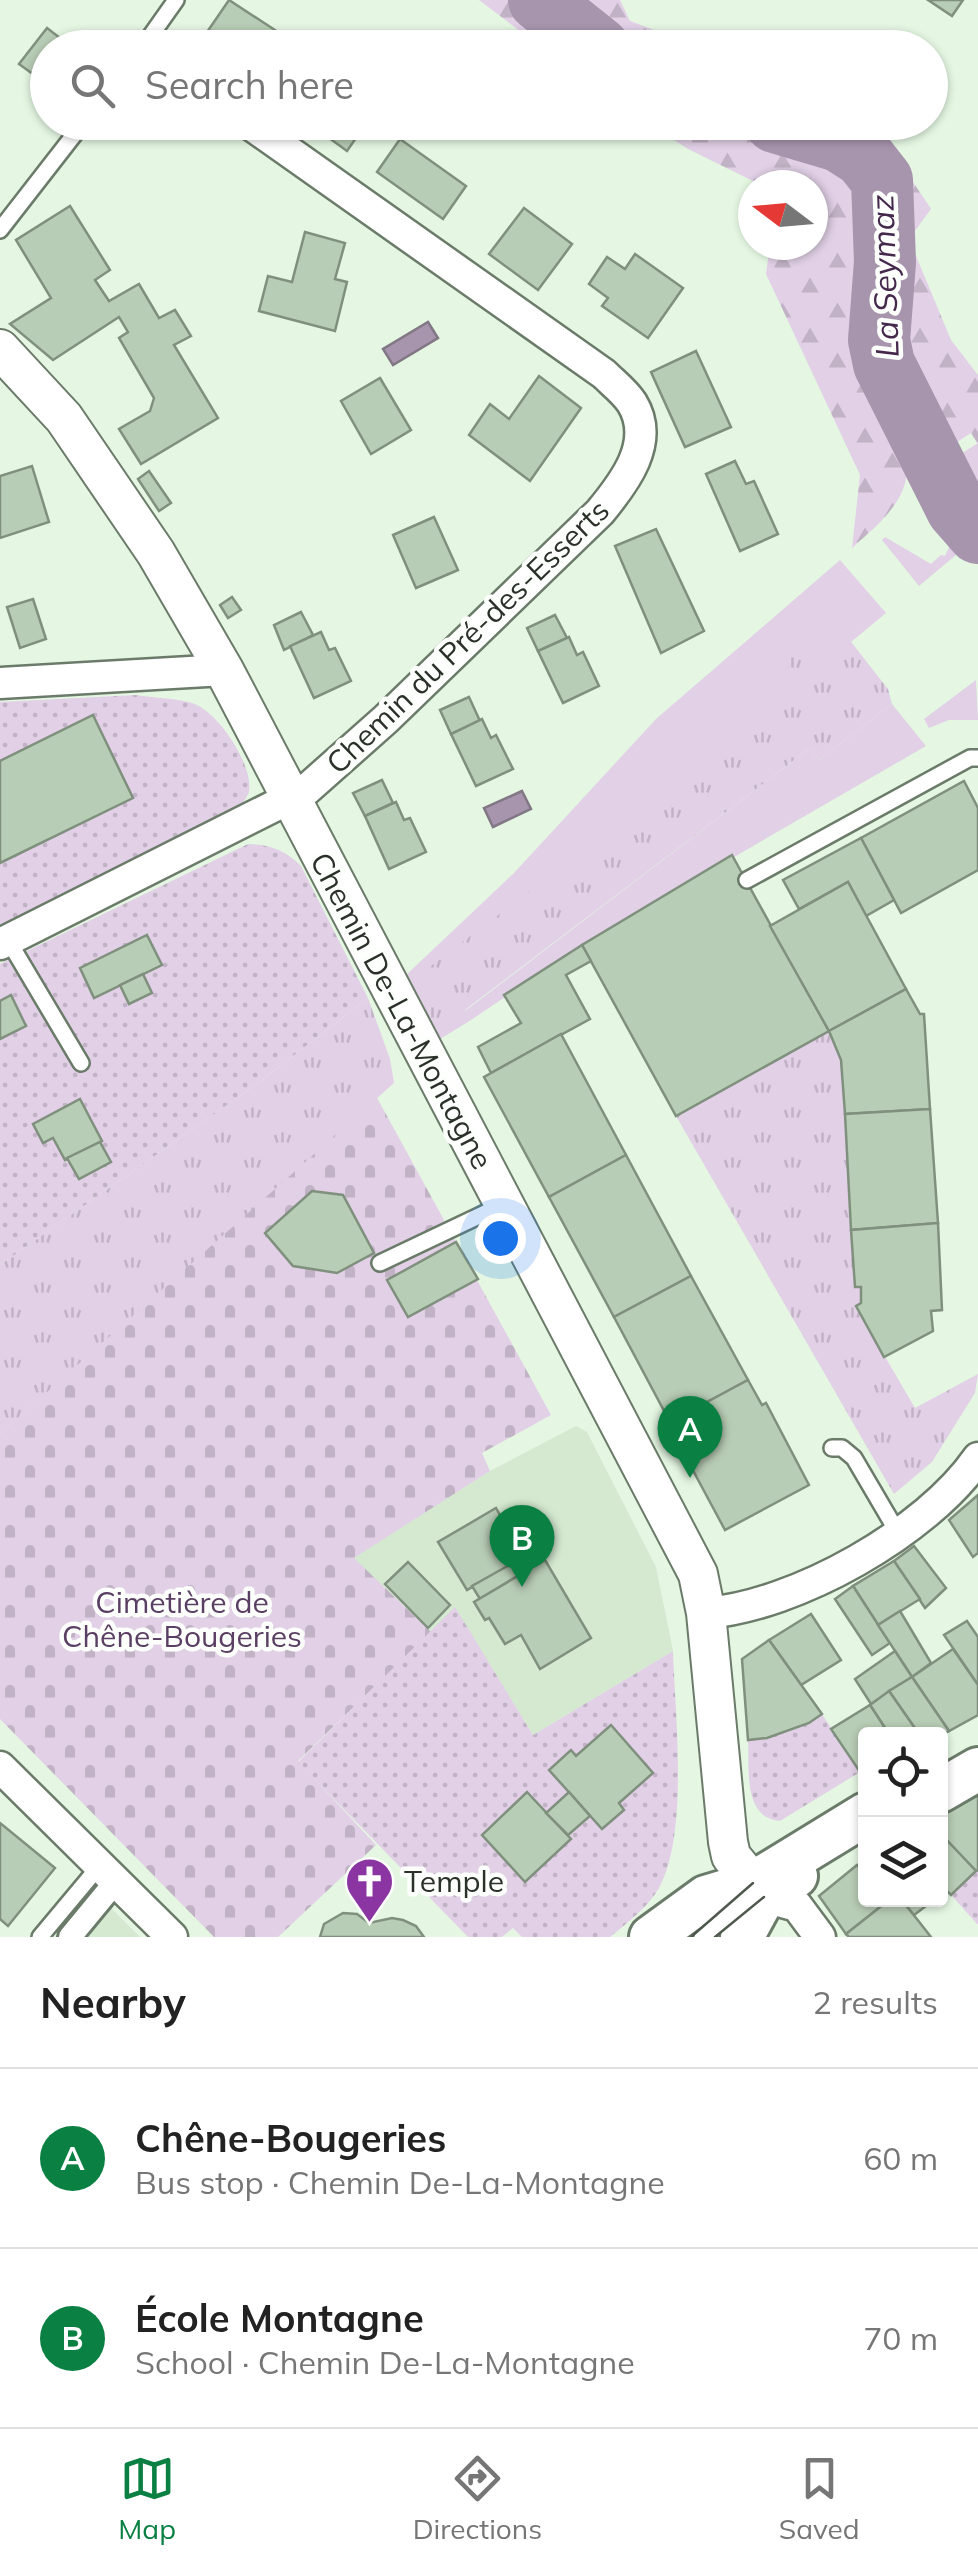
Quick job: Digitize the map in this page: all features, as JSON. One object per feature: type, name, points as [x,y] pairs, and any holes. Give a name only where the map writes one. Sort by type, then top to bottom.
[{"type":"main road","points":[[948,1765],[978,1748]]},
{"type":"main road","points":[[948,1786],[978,1769]]},
{"type":"main road","points":[[750,1905],[862,1817]]},
{"type":"main road","points":[[651,1937],[706,1898],[750,1905],[858,1841]]},
{"type":"street","name":"Chemin du Pré-des-Esserts","points":[[4,942],[291,800],[325,775],[600,512],[626,480],[639,444],[640,426],[632,403],[604,374],[272,140]]},
{"type":"street","name":"Chemin De-La-Montagne","points":[[0,349],[64,418],[156,553],[224,670],[698,1574],[706,1613],[728,1842],[750,1905]]},
{"type":"street","points":[[0,683],[224,670]]},
{"type":"street","points":[[706,1613],[728,1611],[833,1575],[951,1492],[978,1458]]},
{"type":"street","points":[[0,1767],[172,1937]]},
{"type":"street","points":[[70,1937],[109,1872]]},
{"type":"street","points":[[750,1905],[797,1906],[820,1937]]},
{"type":"lane","points":[[155,30],[176,0]]},
{"type":"lane","points":[[0,230],[70,140]]},
{"type":"lane","points":[[746,880],[970,758],[978,758]]},
{"type":"lane","points":[[4,942],[81,1063]]},
{"type":"lane","points":[[380,1263],[502,1204]]},
{"type":"lane","points":[[832,1448],[842,1448],[854,1458],[898,1532]]},
{"type":"lane","points":[[40,1937],[109,1872]]},
{"type":"lane","points":[[702,1937],[750,1905]]},
{"type":"shaded area","points":[[428,322],[438,338],[393,365],[383,349]]},
{"type":"shaded area","points":[[522,791],[531,809],[493,827],[484,808]]},
{"type":"shaded area","points":[[576,1426],[587,1432],[656,1567],[673,1651],[533,1735],[455,1608],[431,1632],[353,1558],[490,1471]]},
{"type":"shaded area","points":[[94,1891],[140,1937],[55,1937]]},
{"type":"green space","points":[[479,0],[620,0],[630,21],[654,30],[519,30]]},
{"type":"green space","points":[[674,140],[885,140],[931,209],[909,239],[951,340],[978,375],[978,444],[971,433],[922,465],[914,450],[906,448],[901,467],[907,468],[902,492],[888,513],[852,548],[860,475],[766,274],[768,260],[828,260],[828,170],[738,170],[738,174]]},
{"type":"green space","points":[[978,443],[978,486],[956,457]]},
{"type":"green space","points":[[885,537],[931,564],[945,556],[953,538],[962,550],[919,586],[882,540]]},
{"type":"green space","points":[[840,560],[886,613],[851,642],[865,660],[413,992],[404,977],[514,873],[656,719]]},
{"type":"green space","points":[[851,642],[888,689],[892,704],[819,760],[810,748],[465,1010],[471,1020],[437,1041],[407,984],[755,721],[792,687],[782,672],[790,665],[783,655],[797,644],[815,670]]},
{"type":"green space","points":[[976,680],[978,720],[949,720],[929,728],[924,719]]},
{"type":"green space","points":[[136,695],[192,703],[212,716],[240,754],[249,781],[247,797],[236,812],[0,929],[0,702]]},
{"type":"green space","points":[[892,704],[926,746],[582,945],[471,1020],[465,1011],[810,748],[819,760]]},
{"type":"green space","points":[[248,844],[277,849],[301,866],[368,998],[258,1083],[0,1265],[0,964]]},
{"type":"green space","points":[[368,998],[390,1059],[394,1083],[0,1434],[0,1265],[258,1083]]},
{"type":"green space","points":[[829,1031],[841,1060],[855,1287],[861,1287],[861,1303],[856,1307],[915,1408],[978,1374],[975,1393],[932,1462],[894,1494],[676,1116]]},
{"type":"green space","name":"Cimetière de Chêne-Bougeries","points":[[376,1096],[551,1415],[482,1453],[490,1471],[354,1558],[431,1632],[298,1761],[376,1845],[278,1937],[214,1937],[0,1719],[0,1434]]},
{"type":"green space","points":[[455,1607],[533,1735],[673,1651],[678,1773],[668,1865],[649,1901],[610,1937],[522,1937],[513,1928],[502,1937],[468,1937],[298,1762]]},
{"type":"green space","points":[[822,1714],[858,1773],[780,1821],[768,1818],[759,1811],[750,1790],[748,1740],[805,1724]]},
{"type":"green space","points":[[978,1870],[978,1925],[951,1895]]},
{"type":"building","points":[[229,0],[275,30],[208,30]]},
{"type":"building","points":[[928,0],[963,0],[952,16]]},
{"type":"building","points":[[30,50],[30,72],[19,64]]},
{"type":"building","points":[[332,140],[355,140],[347,151]]},
{"type":"building","points":[[401,140],[466,186],[443,219],[377,172]]},
{"type":"building","points":[[70,206],[110,270],[95,280],[109,301],[139,284],[159,318],[175,310],[191,336],[174,345],[218,418],[141,464],[119,429],[150,411],[154,398],[119,338],[128,332],[119,317],[53,360],[10,324],[51,298],[16,240]]},
{"type":"building","points":[[524,208],[572,244],[538,290],[489,254]]},
{"type":"building","points":[[305,232],[345,243],[335,279],[347,282],[335,331],[259,311],[268,276],[292,282]]},
{"type":"building","points":[[635,254],[683,288],[648,338],[602,306],[608,298],[589,284],[607,257],[625,269]]},
{"type":"building","points":[[696,351],[731,427],[685,447],[651,372]]},
{"type":"building","points":[[539,376],[581,408],[530,481],[469,435],[490,404],[509,419]]},
{"type":"building","points":[[380,378],[411,430],[371,454],[341,401]]},
{"type":"building","points":[[735,461],[746,484],[754,481],[778,534],[740,551],[706,474]]},
{"type":"building","points":[[32,466],[49,522],[0,538],[0,476]]},
{"type":"building","points":[[149,471],[171,503],[159,511],[138,479]]},
{"type":"building","points":[[434,517],[458,570],[416,588],[393,535]]},
{"type":"building","points":[[656,529],[704,631],[661,653],[615,546]]},
{"type":"building","points":[[232,597],[241,610],[228,618],[220,605]]},
{"type":"building","points":[[33,599],[46,639],[20,648],[7,607]]},
{"type":"building","points":[[301,612],[313,635],[284,650],[274,625]]},
{"type":"building","points":[[555,615],[567,638],[538,651],[527,628]]},
{"type":"building","points":[[321,632],[329,650],[335,648],[351,681],[314,698],[290,646]]},
{"type":"building","points":[[569,637],[577,655],[583,652],[599,686],[563,703],[538,651]]},
{"type":"building","points":[[469,697],[480,721],[451,734],[440,710]]},
{"type":"building","points":[[93,715],[133,798],[0,863],[0,761]]},
{"type":"building","points":[[482,719],[491,738],[496,735],[513,769],[476,786],[451,734]]},
{"type":"building","points":[[382,780],[393,803],[365,816],[353,793]]},
{"type":"building","points":[[964,781],[978,808],[978,870],[901,913],[861,838]]},
{"type":"building","points":[[396,802],[404,820],[410,818],[426,852],[389,869],[365,816]]},
{"type":"building","points":[[861,838],[894,900],[866,916],[848,882],[799,909],[783,880]]},
{"type":"building","points":[[732,855],[829,1031],[676,1116],[582,945]]},
{"type":"building","points":[[848,882],[906,989],[829,1031],[770,926]]},
{"type":"building","points":[[147,935],[162,965],[94,998],[80,968]]},
{"type":"building","points":[[582,945],[591,961],[566,975],[590,1019],[491,1073],[478,1047],[521,1023],[504,995]]},
{"type":"building","points":[[143,974],[152,993],[129,1004],[120,985]]},
{"type":"building","points":[[906,989],[920,1014],[924,1014],[930,1109],[845,1114],[841,1060],[829,1031]]},
{"type":"building","points":[[11,995],[26,1026],[0,1039],[0,1001]]},
{"type":"building","points":[[561,1034],[626,1155],[549,1197],[484,1077]]},
{"type":"building","points":[[80,1099],[102,1141],[65,1160],[53,1138],[43,1143],[33,1124]]},
{"type":"building","points":[[930,1109],[938,1223],[851,1230],[845,1114]]},
{"type":"building","points":[[100,1142],[111,1162],[79,1179],[67,1158]]},
{"type":"building","points":[[626,1155],[691,1276],[614,1317],[549,1197]]},
{"type":"building","points":[[312,1191],[343,1195],[374,1253],[337,1273],[293,1266],[265,1233]]},
{"type":"building","points":[[938,1223],[942,1310],[931,1311],[933,1331],[884,1357],[856,1306],[861,1303],[861,1287],[855,1287],[851,1230]]},
{"type":"building","points":[[456,1242],[478,1279],[408,1317],[387,1280]]},
{"type":"building","points":[[691,1276],[748,1380],[670,1422],[614,1317]]},
{"type":"building","points":[[748,1380],[762,1405],[766,1403],[809,1485],[725,1530],[670,1422]]},
{"type":"building","points":[[978,1495],[978,1553],[973,1557],[949,1520]]},
{"type":"building","points":[[496,1508],[524,1557],[467,1590],[438,1542]]},
{"type":"building","points":[[914,1546],[946,1588],[925,1608],[894,1561]]},
{"type":"building","points":[[520,1559],[527,1570],[480,1599],[472,1586]]},
{"type":"building","points":[[545,1560],[591,1638],[540,1669],[521,1635],[505,1644],[474,1602]]},
{"type":"building","points":[[894,1561],[920,1599],[878,1625],[853,1586]]},
{"type":"building","points":[[408,1562],[450,1605],[428,1628],[385,1584]]},
{"type":"building","points":[[853,1586],[890,1643],[872,1655],[835,1599]]},
{"type":"building","points":[[900,1611],[931,1663],[912,1677],[878,1625]]},
{"type":"building","points":[[811,1614],[841,1660],[801,1685],[769,1640]]},
{"type":"building","points":[[967,1621],[978,1637],[978,1685],[944,1635]]},
{"type":"building","points":[[769,1640],[822,1714],[809,1723],[767,1738],[748,1740],[742,1659]]},
{"type":"building","points":[[953,1649],[978,1685],[978,1715],[949,1731],[912,1677]]},
{"type":"building","points":[[895,1651],[912,1677],[871,1704],[855,1679]]},
{"type":"building","points":[[912,1677],[946,1727],[914,1727],[889,1691]]},
{"type":"building","points":[[889,1691],[914,1727],[884,1727],[870,1705]]},
{"type":"building","points":[[870,1705],[884,1727],[858,1727],[858,1769],[831,1729]]},
{"type":"building","points":[[611,1725],[653,1773],[619,1803],[624,1810],[602,1829],[549,1770],[571,1750],[576,1756]]},
{"type":"building","points":[[527,1792],[571,1839],[525,1882],[482,1835]]},
{"type":"building","points":[[569,1792],[590,1816],[568,1835],[546,1813]]},
{"type":"building","points":[[978,1793],[976,1871],[948,1841],[948,1810]]},
{"type":"building","points":[[0,1823],[55,1868],[8,1926],[0,1919]]},
{"type":"building","points":[[948,1841],[976,1871],[951,1895],[948,1892]]},
{"type":"building","points":[[857,1865],[858,1907],[880,1907],[846,1934],[819,1896]]},
{"type":"building","points":[[880,1907],[907,1907],[931,1937],[849,1937],[846,1934]]},
{"type":"building","points":[[908,1907],[925,1907],[914,1915]]},
{"type":"building","name":"Temple","points":[[343,1913],[357,1914],[369,1923],[403,1920],[416,1926],[424,1937],[320,1937],[324,1924]]},
{"type":"waterway","name":"La Seymaz","points":[[539,0],[576,30]]},
{"type":"waterway","name":"La Seymaz","points":[[836,140],[864,157],[882,180],[885,262],[879,340],[884,364],[957,509],[978,533]]},
{"type":"tram line","points":[[691,1937],[753,1883]]},
{"type":"tram line","points":[[715,1937],[764,1897]]},
{"type":"place","name":"Chêne-Bougeries","points":[[690,1478]]},
{"type":"place","name":"École Montagne","points":[[522,1587]]},
{"type":"place","name":"Temple","points":[[369,1924]]}]
